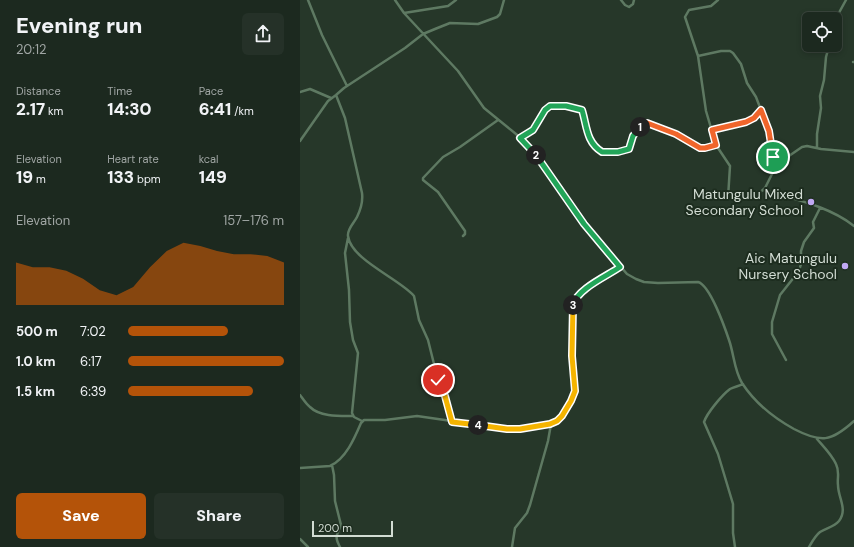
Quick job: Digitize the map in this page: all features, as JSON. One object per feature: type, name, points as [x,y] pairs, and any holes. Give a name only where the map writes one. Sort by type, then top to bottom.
[{"type":"street","points":[[308,0],[322,35],[347,86]]},
{"type":"street","points":[[395,0],[404,13],[458,71],[484,108],[520,138],[537,156],[584,224],[620,267],[631,276],[644,282],[698,282],[704,285],[720,317],[742,384],[756,402],[776,418],[808,436],[817,439],[838,434],[854,421]]},
{"type":"street","points":[[404,13],[448,6],[456,0]]},
{"type":"street","points":[[300,141],[326,103],[347,86],[405,48],[423,34],[450,23],[470,25],[482,23],[499,15],[504,0]]},
{"type":"street","points":[[621,0],[629,7],[633,4],[634,0]]},
{"type":"street","points":[[718,0],[714,5],[688,11],[686,14],[686,20],[698,56],[706,112],[716,145],[730,166],[728,198],[756,196],[763,190],[773,172],[780,164],[796,150],[802,147],[808,146],[854,152]]},
{"type":"street","points":[[839,12],[846,0]]},
{"type":"street","points":[[698,56],[721,51],[732,52],[741,64],[747,83],[755,94],[769,131],[772,155],[780,164]]},
{"type":"street","points":[[817,148],[817,134],[821,108],[820,96],[828,52]]},
{"type":"street","points":[[300,92],[310,88],[332,98]]},
{"type":"street","points":[[336,95],[345,118],[362,193],[360,211],[348,232],[345,253],[349,290],[350,322],[353,340],[358,353],[352,403],[353,416]]},
{"type":"street","points":[[520,138],[533,130],[547,108],[553,105],[558,105],[582,110],[589,138],[602,152],[618,152],[627,150],[638,129],[643,124],[647,123],[676,134],[700,148],[716,145]]},
{"type":"street","points":[[712,130],[746,122],[754,118],[761,110]]},
{"type":"street","points":[[462,236],[465,234],[465,231],[440,195],[422,178],[443,157],[498,120]]},
{"type":"street","points":[[763,190],[820,208],[854,226]]},
{"type":"street","points":[[786,360],[772,334],[772,322],[779,298],[799,271],[801,264],[800,253],[804,242],[814,228],[813,222],[820,208]]},
{"type":"street","points":[[348,236],[355,250],[414,296],[420,320],[428,340],[438,380],[445,396],[452,422]]},
{"type":"street","points":[[300,395],[316,412],[341,416],[353,416],[362,421],[417,416],[507,429],[520,429],[550,424],[557,421],[562,416],[575,391],[572,356],[574,300],[585,289],[620,267]]},
{"type":"street","points":[[735,547],[733,533],[733,504],[718,454],[704,422],[714,406],[724,395],[731,389],[742,384]]},
{"type":"street","points":[[300,468],[332,465],[338,461],[362,421]]},
{"type":"street","points":[[512,547],[515,528],[527,513],[530,505],[548,441],[550,424]]},
{"type":"street","points":[[809,547],[817,534],[838,523],[843,507],[837,485],[839,475],[837,466],[832,456],[817,439]]},
{"type":"street","points":[[332,465],[336,505],[341,525],[336,533],[336,540],[340,547]]},
{"type":"street","points":[[300,539],[308,547]]},
{"type":"place","name":"Matungulu Mixed Secondary School","points":[[811,202]]},
{"type":"place","name":"Aic Matungulu Nursery School","points":[[845,266]]},
{"type":"route","points":[[438,380],[445,396],[452,422],[507,429],[520,429],[550,424],[557,421],[562,416],[574,395],[572,333],[574,300],[585,289],[620,267],[584,224],[532,149],[520,138],[533,130],[547,108],[553,105],[558,105],[582,110],[589,138],[598,150],[606,153],[629,149],[633,136],[640,126],[647,123],[676,134],[700,148],[708,148],[716,145],[712,130],[738,125],[751,120],[761,110],[769,131],[773,157]]}]
